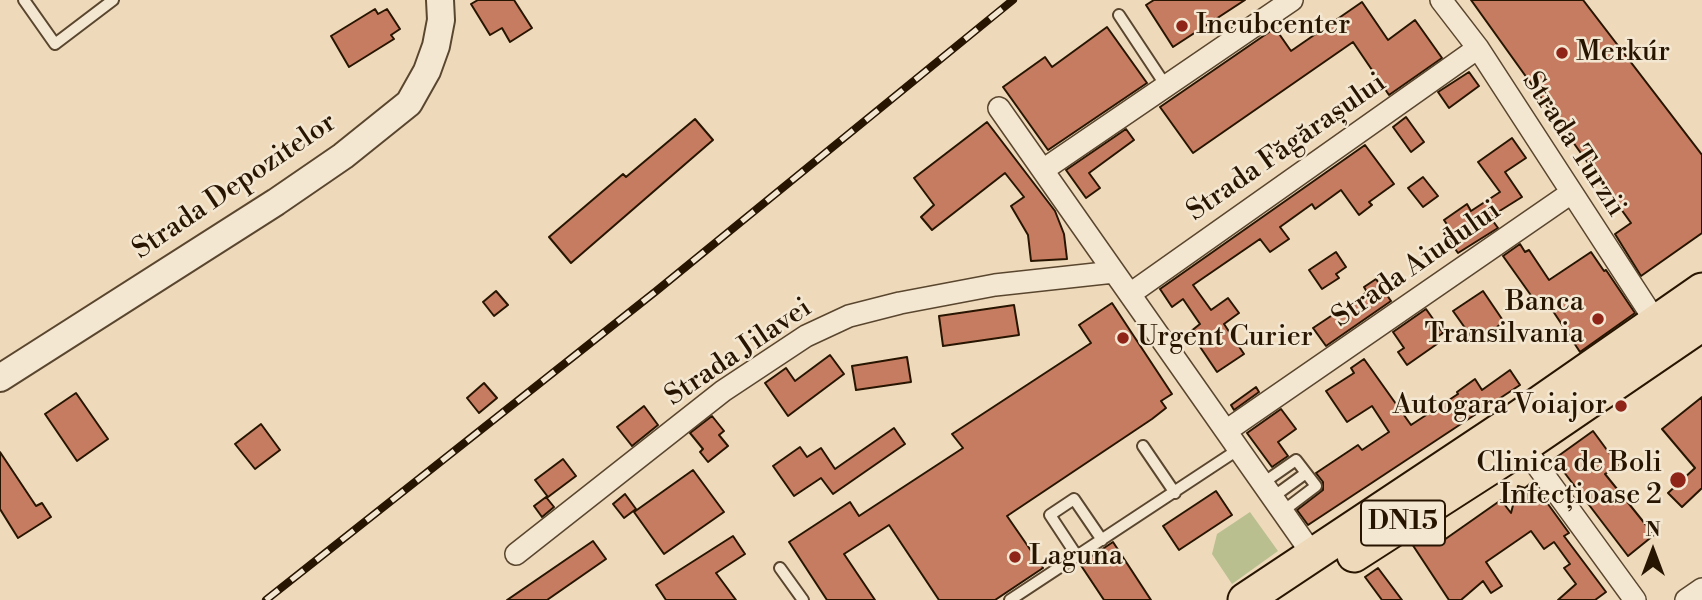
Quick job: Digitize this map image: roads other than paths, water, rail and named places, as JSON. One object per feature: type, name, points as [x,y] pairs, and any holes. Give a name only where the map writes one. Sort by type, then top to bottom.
[{"type":"main road","name":"DN15","points":[[1284,600],[1515,436],[1657,322],[1702,290]]},
{"type":"main road","name":"DN15","points":[[1245,600],[1313,555],[1702,324]]},
{"type":"street","name":"Strada Depozitelor","points":[[0,378],[276,202],[343,156],[409,103],[427,71],[436,47],[441,20],[440,0]]},
{"type":"street","points":[[1043,170],[1292,0]]},
{"type":"street","name":"Strada Turzii","points":[[1441,0],[1478,48],[1657,322]]},
{"type":"street","name":"Strada Făgărașului","points":[[1130,294],[1478,48]]},
{"type":"street","points":[[999,108],[1313,555]]},
{"type":"street","name":"Strada Aiudului","points":[[1226,431],[1571,192]]},
{"type":"street","name":"Strada Jilavei","points":[[516,554],[723,391],[806,335],[849,316],[900,303],[995,285],[1114,272]]},
{"type":"street","points":[[1515,436],[1635,600]]},
{"type":"street","points":[[1686,600],[1702,589]]},
{"type":"lane","points":[[24,0],[55,44],[113,0]]},
{"type":"lane","points":[[1119,15],[1166,86]]},
{"type":"lane","points":[[1143,446],[1175,493]]},
{"type":"lane","points":[[1010,600],[1239,449]]},
{"type":"lane","points":[[1296,460],[1316,486],[1273,497],[1296,460]]},
{"type":"lane","points":[[1273,497],[1306,473]]},
{"type":"lane","points":[[1077,556],[1050,515],[1074,499],[1102,540]]},
{"type":"lane","points":[[780,568],[803,600]]},
{"type":"railway","points":[[266,600],[655,292],[1013,0]]},
{"type":"place","name":"Incubcenter","points":[[1182,26]]},
{"type":"place","name":"Merkúr","points":[[1562,53]]},
{"type":"place","name":"Banca Transilvania","points":[[1598,319]]},
{"type":"place","name":"Urgent Curier","points":[[1123,338]]},
{"type":"place","name":"Autogara Voiajor","points":[[1621,406]]},
{"type":"place","name":"Clinica de Boli Infecțioase 2","points":[[1678,480]]},
{"type":"place","name":"Laguna","points":[[1015,557]]}]
